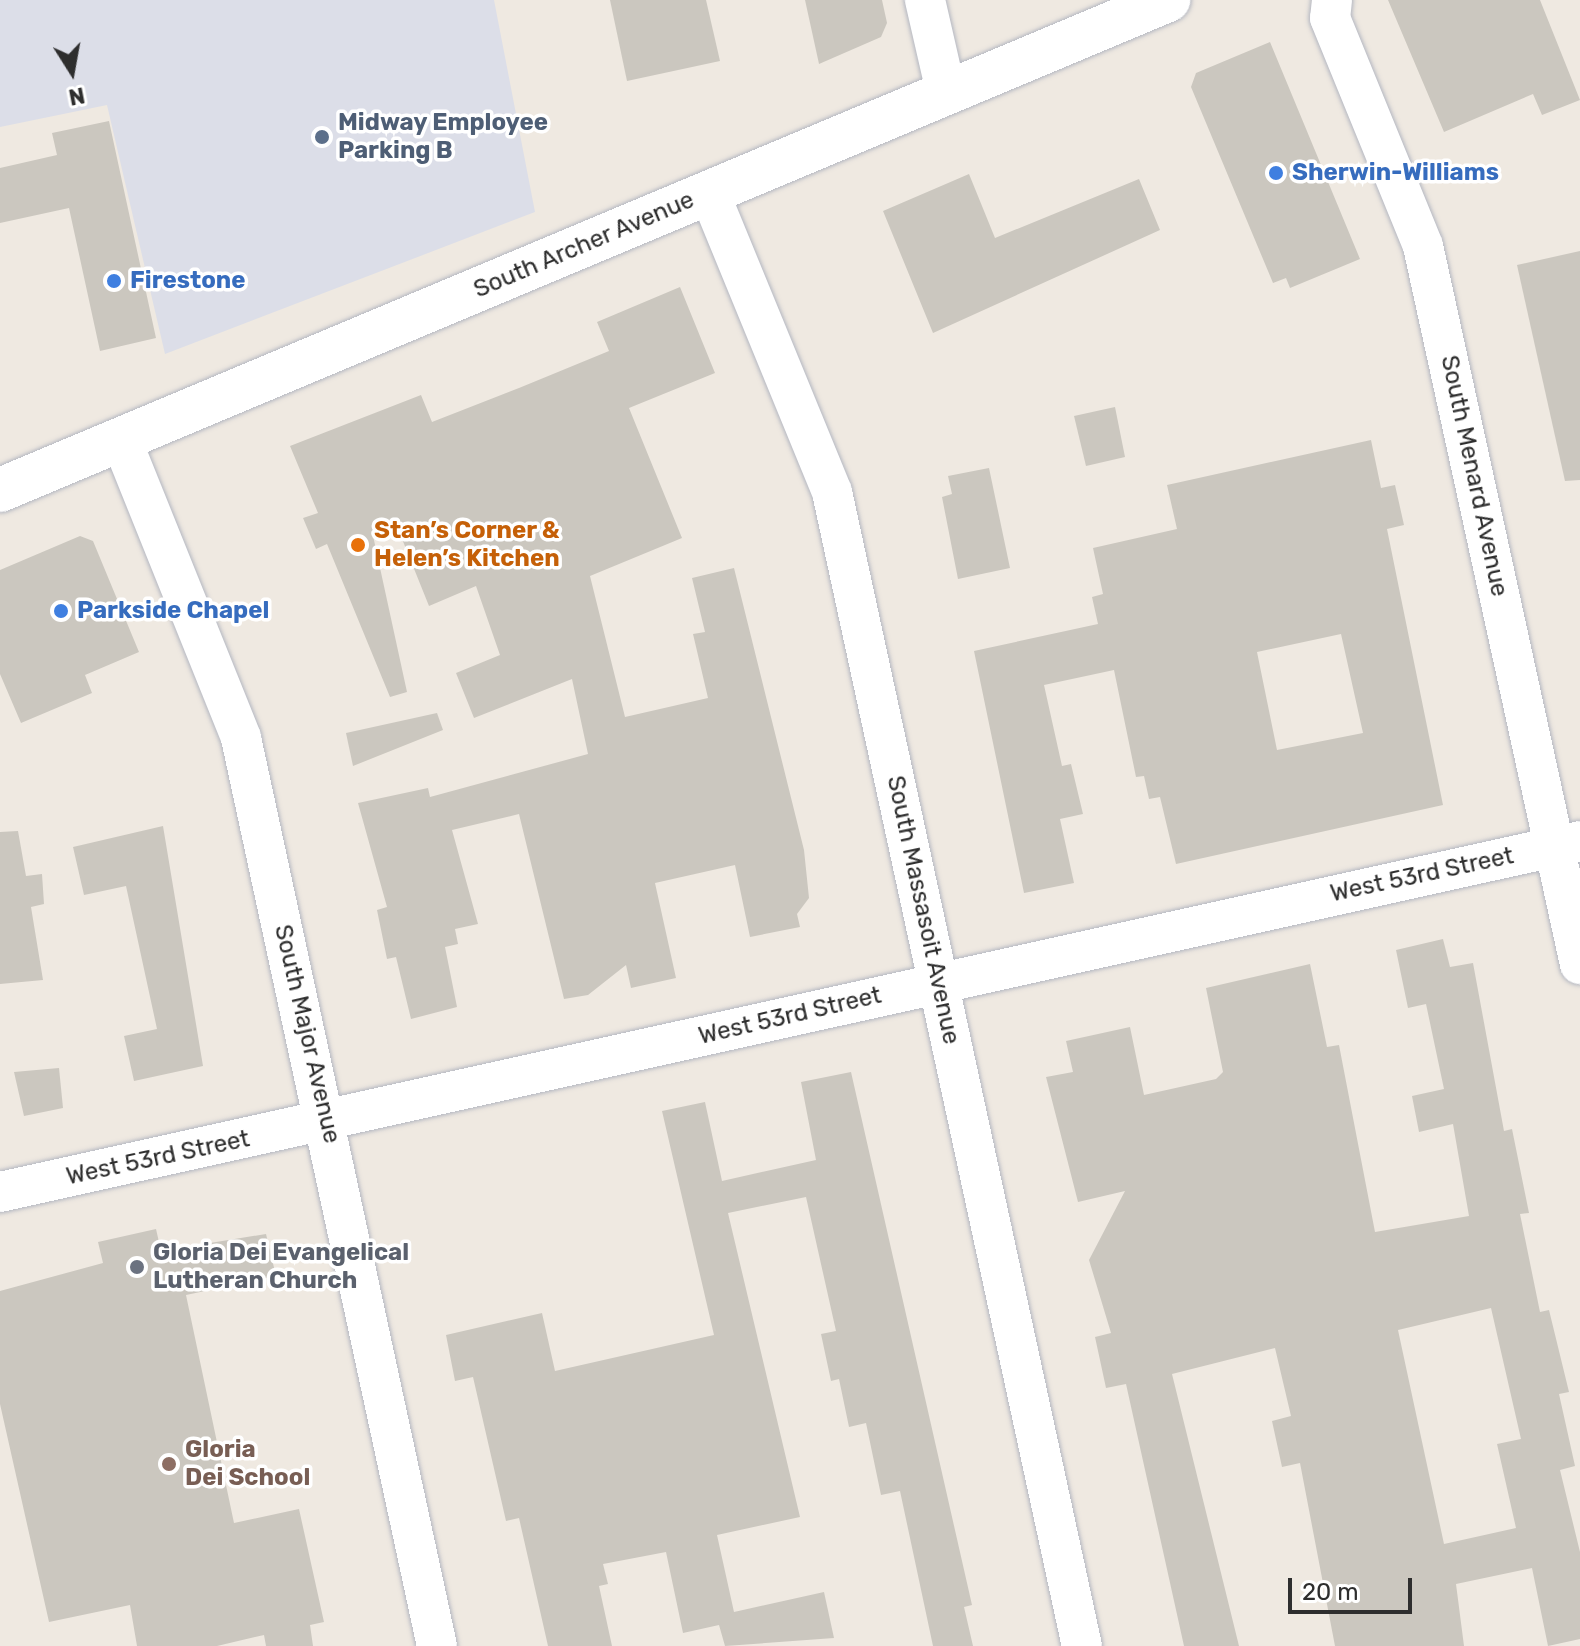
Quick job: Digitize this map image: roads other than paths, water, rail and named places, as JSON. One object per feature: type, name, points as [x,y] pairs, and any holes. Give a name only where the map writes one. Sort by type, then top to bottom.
[{"type":"main road","name":"South Archer Avenue","points":[[0,490],[1168,0]]},
{"type":"street","points":[[925,0],[946,92]]},
{"type":"street","name":"South Menard Avenue","points":[[1332,0],[1330,18],[1423,246],[1568,843],[1580,964]]},
{"type":"street","name":"South Massasoit Avenue","points":[[709,192],[832,492],[1082,1646]]},
{"type":"street","name":"South Major Avenue","points":[[121,439],[241,738],[437,1646]]},
{"type":"street","name":"West 53rd Street","points":[[0,1192],[1568,843]]},
{"type":"place","name":"Midway Employee Parking B","points":[[322,137]]},
{"type":"place","name":"Sherwin-Williams","points":[[1276,173]]},
{"type":"place","name":"Firestone","points":[[114,281]]},
{"type":"place","name":"Stan’s Corner & Helen’s Kitchen","points":[[358,545]]},
{"type":"place","name":"Parkside Chapel","points":[[61,611]]},
{"type":"place","name":"Gloria Dei Evangelical Lutheran Church","points":[[137,1267]]},
{"type":"place","name":"Gloria Dei School","points":[[169,1464]]}]
